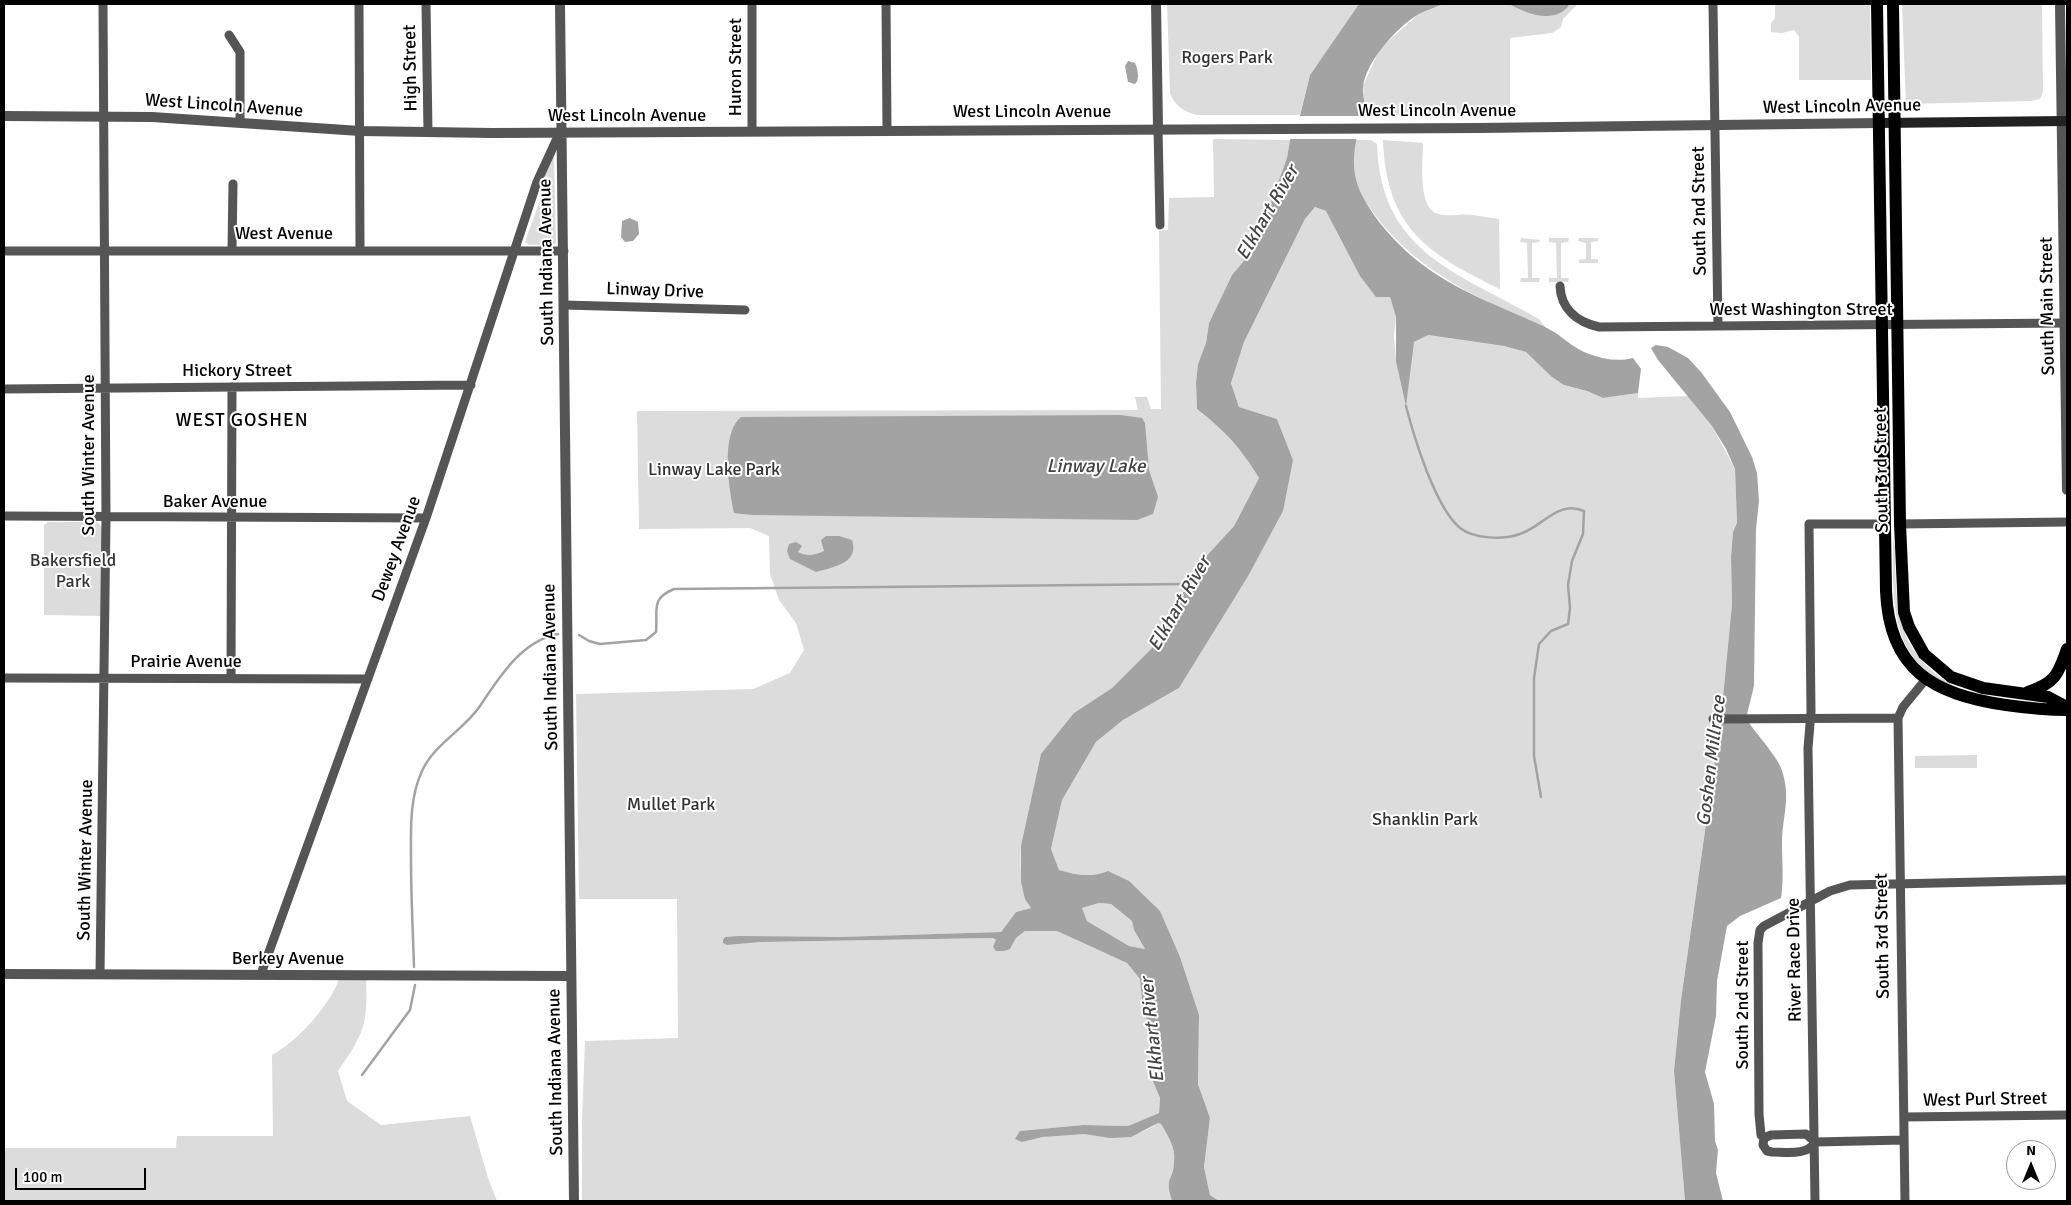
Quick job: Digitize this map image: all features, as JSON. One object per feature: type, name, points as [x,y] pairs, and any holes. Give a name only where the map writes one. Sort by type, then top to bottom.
[{"type":"main road","name":"South 3rd Street","points":[[1877,4],[1887,609],[1889,622],[1903,654],[1926,680],[1944,691],[1962,697],[2039,710],[2067,709]]},
{"type":"main road","name":"South 3rd Street","points":[[1892,4],[1900,524],[1904,612],[1912,634],[1924,654],[1938,667],[1962,682],[1983,688],[2048,697],[2067,709]]},
{"type":"main road","name":"West Lincoln Avenue","points":[[1879,123],[2064,121]]},
{"type":"main road","points":[[2025,693],[2048,685],[2054,680],[2067,649]]},
{"type":"street","name":"South Winter Avenue","points":[[100,974],[106,518],[104,4]]},
{"type":"street","points":[[359,4],[360,251]]},
{"type":"street","name":"High Street","points":[[426,4],[428,132]]},
{"type":"street","name":"South Indiana Avenue","points":[[560,4],[574,1201]]},
{"type":"street","name":"Huron Street","points":[[752,4],[752,131]]},
{"type":"street","points":[[886,4],[888,130]]},
{"type":"street","points":[[1156,4],[1160,225]]},
{"type":"street","name":"South 2nd Street","points":[[1713,4],[1718,326]]},
{"type":"street","name":"South Main Street","points":[[2060,4],[2064,121],[2067,490]]},
{"type":"street","points":[[228,35],[240,52],[240,122]]},
{"type":"street","name":"West Lincoln Avenue","points":[[4,116],[104,116],[240,122],[360,131],[428,132],[1276,129],[1879,123]]},
{"type":"street","name":"Dewey Avenue","points":[[261,974],[426,518],[516,251],[537,182],[560,132]]},
{"type":"street","points":[[232,250],[234,184]]},
{"type":"street","name":"West Avenue","points":[[4,251],[564,251]]},
{"type":"street","name":"West Washington Street","points":[[1560,286],[1564,306],[1570,313],[1590,325],[1607,327],[1898,326],[2066,323]]},
{"type":"street","name":"Linway Drive","points":[[564,306],[745,310]]},
{"type":"street","name":"Hickory Street","points":[[4,389],[471,385]]},
{"type":"street","points":[[231,678],[232,387]]},
{"type":"street","name":"Baker Avenue","points":[[4,516],[106,518],[426,518]]},
{"type":"street","points":[[1900,524],[2067,522]]},
{"type":"street","name":"River Race Drive","points":[[1816,1201],[1808,748],[1810,718],[1809,524],[1886,524]]},
{"type":"street","name":"Prairie Avenue","points":[[4,678],[368,679]]},
{"type":"street","points":[[1716,719],[1898,718],[1904,707],[1926,680]]},
{"type":"street","name":"South 3rd Street","points":[[1898,718],[1905,1201]]},
{"type":"street","name":"South 2nd Street","points":[[1764,1138],[1761,1135],[1759,1114],[1758,936],[1760,930],[1770,922],[1844,886],[2067,880]]},
{"type":"street","name":"Berkey Avenue","points":[[4,974],[572,976]]},
{"type":"street","name":"West Purl Street","points":[[1904,1117],[2067,1115]]},
{"type":"street","points":[[1815,1142],[1806,1151],[1772,1152],[1765,1148],[1764,1138],[1771,1135],[1806,1134],[1815,1142],[1904,1140]]},
{"type":"green space","name":"Rogers Park","points":[[1167,4],[1359,4],[1310,75],[1300,115],[1197,115],[1180,107],[1170,93]]},
{"type":"green space","points":[[1444,4],[1569,6],[1570,4],[1578,4],[1563,19],[1561,27],[1552,33],[1510,38],[1510,112],[1361,116],[1364,104],[1363,86],[1380,48],[1419,14]]},
{"type":"green space","points":[[1775,4],[1870,4],[1871,80],[1799,80],[1799,37],[1794,30],[1782,33],[1771,32],[1771,23],[1775,18]]},
{"type":"green space","points":[[1902,4],[2042,4],[2043,92],[2040,99],[2031,101],[1906,104]]},
{"type":"green space","points":[[1213,139],[1290,140],[1287,158],[1264,221],[1248,256],[1232,275],[1209,323],[1206,343],[1198,364],[1196,382],[1197,409],[1232,441],[1259,478],[1234,526],[1200,563],[1152,648],[1112,688],[1074,713],[1021,846],[1023,886],[1031,908],[1016,912],[1001,932],[838,937],[725,937],[727,945],[762,942],[993,938],[1010,949],[1016,938],[1025,931],[1057,931],[1127,963],[1140,979],[1143,1010],[1150,1027],[1149,1072],[1160,1098],[1159,1113],[1128,1126],[1083,1125],[1020,1131],[1022,1142],[1068,1134],[1130,1135],[1139,1133],[1158,1123],[1161,1124],[1174,1152],[1173,1169],[1169,1183],[1172,1201],[582,1201],[585,1041],[678,1038],[677,899],[579,899],[576,694],[753,689],[790,673],[804,650],[796,623],[779,600],[770,574],[769,536],[750,528],[639,529],[637,411],[1138,410],[1135,397],[1147,397],[1151,409],[1161,409],[1159,231],[1168,230],[1169,198],[1214,197]]},
{"type":"green space","points":[[1355,140],[1371,140],[1377,144],[1382,181],[1392,211],[1408,235],[1429,255],[1453,272],[1539,319],[1546,328],[1498,307],[1453,283],[1431,269],[1392,235],[1372,211],[1358,188],[1354,168]]},
{"type":"green space","points":[[1383,140],[1423,143],[1422,171],[1424,193],[1431,210],[1442,215],[1469,215],[1499,219],[1500,289],[1451,263],[1415,234],[1402,216],[1392,195],[1386,170]]},
{"type":"green space","points":[[554,157],[556,244],[529,245],[525,242],[548,177],[543,176],[551,158]]},
{"type":"green space","name":"Shanklin Park","points":[[1315,207],[1326,211],[1390,297],[1396,317],[1394,336],[1396,360],[1414,342],[1427,335],[1504,346],[1526,352],[1564,385],[1587,391],[1603,398],[1638,393],[1638,398],[1688,396],[1712,426],[1735,469],[1737,524],[1733,532],[1731,556],[1732,604],[1721,718],[1681,1000],[1674,1071],[1685,1201],[1219,1201],[1210,1195],[1204,1167],[1210,1118],[1198,1084],[1199,1015],[1108,871],[1084,875],[1059,870],[1051,849],[1062,800],[1096,742],[1123,720],[1179,688],[1247,578],[1293,460],[1277,419],[1239,407],[1231,383],[1244,342],[1305,219]]},
{"type":"green space","points":[[1521,238],[1540,240],[1539,242],[1532,243],[1532,278],[1540,278],[1539,282],[1520,282],[1521,278],[1528,278],[1527,243],[1520,242]]},
{"type":"green space","points":[[1549,238],[1569,238],[1568,242],[1561,243],[1561,278],[1569,278],[1568,282],[1549,282],[1549,278],[1557,278],[1556,243],[1549,242]]},
{"type":"green space","points":[[1579,238],[1598,238],[1598,241],[1591,242],[1591,259],[1598,259],[1598,263],[1579,263],[1579,260],[1586,259],[1586,243],[1578,241]]},
{"type":"green space","name":"Bakersfield Park","points":[[48,522],[97,522],[102,527],[101,616],[44,615],[44,525]]},
{"type":"green space","points":[[1893,540],[1899,612],[1909,642],[1918,656],[1936,675],[1958,689],[1935,677],[1918,663],[1907,647],[1899,628],[1895,608]]},
{"type":"green space","points":[[1977,755],[1977,768],[1915,768],[1915,756]]},
{"type":"green space","points":[[1099,903],[1111,904],[1132,921],[1134,930],[1145,949],[1129,946],[1087,921],[1082,908]]},
{"type":"green space","points":[[339,979],[366,979],[366,1007],[362,1028],[354,1047],[338,1071],[347,1101],[381,1125],[470,1116],[488,1178],[497,1201],[4,1201],[4,1148],[176,1148],[177,1136],[273,1136],[272,1055],[292,1041],[312,1022],[335,989]]},
{"type":"water","name":"Elkhart River","points":[[1359,4],[1444,4],[1419,14],[1401,27],[1376,56],[1365,77],[1363,89],[1364,106],[1354,152],[1355,174],[1363,197],[1379,222],[1400,245],[1429,269],[1461,289],[1547,328],[1572,345],[1594,356],[1622,360],[1633,358],[1641,369],[1638,393],[1603,398],[1587,391],[1564,385],[1552,377],[1526,352],[1504,346],[1428,335],[1414,342],[1406,406],[1396,361],[1396,317],[1390,297],[1376,297],[1360,276],[1326,211],[1315,207],[1305,219],[1244,342],[1231,383],[1239,407],[1277,419],[1293,460],[1283,511],[1247,578],[1179,688],[1123,720],[1096,742],[1062,800],[1051,849],[1059,870],[1084,875],[1108,871],[1129,881],[1160,911],[1180,957],[1199,1015],[1198,1084],[1210,1118],[1204,1167],[1210,1195],[1219,1201],[1172,1201],[1169,1183],[1173,1169],[1174,1152],[1161,1124],[1158,1123],[1131,1137],[1110,1138],[1084,1134],[1043,1137],[1022,1142],[1015,1139],[1020,1131],[1083,1125],[1128,1126],[1159,1113],[1160,1098],[1149,1072],[1150,1027],[1143,1010],[1140,979],[1127,963],[1057,931],[1025,931],[1016,938],[1010,949],[1004,951],[996,951],[993,947],[996,940],[993,938],[762,942],[727,945],[723,943],[723,940],[725,937],[740,936],[838,937],[1001,932],[1016,912],[1031,908],[1025,899],[1021,882],[1021,846],[1041,754],[1074,713],[1112,688],[1152,648],[1200,563],[1234,526],[1259,478],[1232,441],[1197,409],[1196,382],[1198,364],[1206,343],[1209,323],[1232,275],[1248,256],[1264,221],[1287,158],[1290,140],[1298,124],[1310,75]],"holes":[[[1099,903],[1111,904],[1132,921],[1134,930],[1145,949],[1129,946],[1087,921],[1082,908]]]},
{"type":"water","points":[[1509,4],[1570,4],[1557,14],[1541,16]]},
{"type":"water","points":[[1128,61],[1135,63],[1137,68],[1138,77],[1135,84],[1128,82],[1125,66]]},
{"type":"water","points":[[630,218],[638,222],[639,234],[633,241],[625,242],[621,237],[622,221]]},
{"type":"water","points":[[1656,345],[1668,347],[1688,358],[1701,372],[1730,412],[1752,457],[1757,473],[1759,501],[1756,529],[1754,685],[1747,718],[1778,762],[1786,788],[1786,806],[1782,834],[1783,878],[1781,898],[1740,916],[1727,926],[1717,981],[1716,1016],[1705,1072],[1714,1104],[1715,1141],[1718,1150],[1716,1173],[1723,1201],[1685,1201],[1674,1071],[1681,1000],[1721,718],[1732,604],[1731,556],[1733,532],[1737,523],[1735,469],[1712,426],[1658,360],[1651,348]]},
{"type":"water","name":"Linway Lake","points":[[1121,415],[1142,418],[1145,423],[1149,470],[1158,497],[1153,514],[1137,520],[752,515],[734,513],[728,477],[728,449],[734,425],[741,417]]},
{"type":"water","points":[[826,536],[839,536],[852,540],[853,548],[849,559],[837,566],[816,572],[790,559],[787,551],[789,544],[796,542],[802,546],[798,552],[804,555],[814,554],[824,551],[821,540]]},
{"type":"pier","points":[[1297,116],[1363,116],[1358,139],[1288,139]]},
{"type":"waterway","points":[[1406,406],[1420,453],[1434,488],[1451,518],[1466,532],[1497,538],[1513,536],[1529,530],[1558,511],[1566,509],[1584,511],[1583,534],[1572,561],[1568,585],[1570,608],[1568,624],[1551,631],[1539,644],[1534,678],[1534,756],[1541,797]]},
{"type":"waterway","name":"Elkhart River","points":[[579,635],[589,641],[600,644],[646,640],[656,632],[658,601],[666,593],[674,589],[1189,584]]},
{"type":"waterway","points":[[414,967],[411,827],[415,793],[422,771],[427,761],[441,745],[473,715],[512,662],[533,644],[558,634]]},
{"type":"waterway","points":[[362,1075],[410,1010],[415,985]]},
{"type":"district","name":"WEST GOSHEN","points":[[242,421]]},
{"type":"park label","name":"Linway Lake Park","points":[[714,470]]},
{"type":"park label","name":"Mullet Park","points":[[671,805]]},
{"type":"water label","name":"Goshen Millrace","points":[[1712,761]]}]
